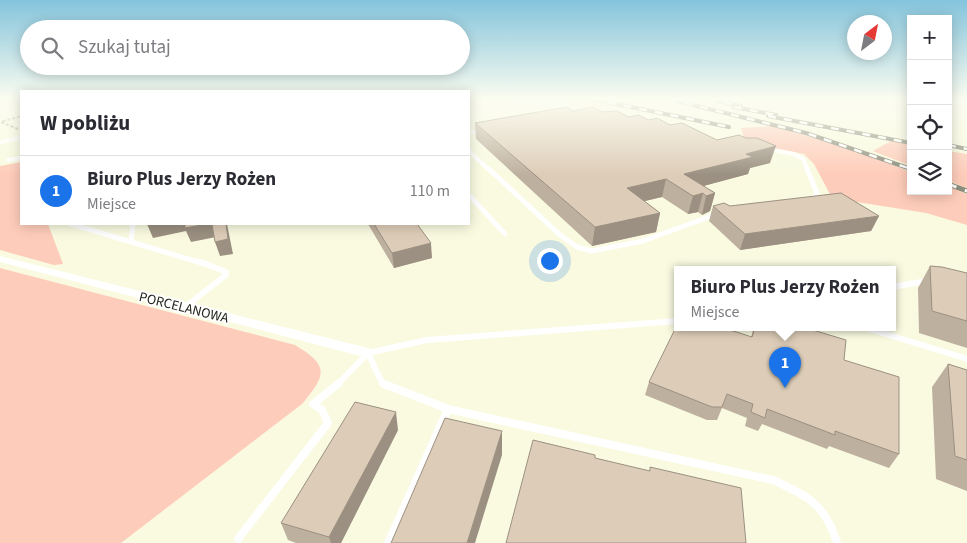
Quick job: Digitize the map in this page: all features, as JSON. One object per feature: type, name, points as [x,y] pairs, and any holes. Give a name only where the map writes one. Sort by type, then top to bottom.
[{"type":"street","points":[[0,142],[20,138]]},
{"type":"street","name":"PORCELANOWA","points":[[0,259],[368,353]]},
{"type":"lane","points":[[470,133],[488,129]]},
{"type":"lane","points":[[758,147],[794,154],[803,158],[817,193],[814,199],[805,203]]},
{"type":"lane","points":[[470,152],[565,240],[577,248],[585,250],[592,251],[643,241],[715,214],[724,213]]},
{"type":"lane","points":[[8,160],[20,158]]},
{"type":"lane","points":[[470,196],[505,234]]},
{"type":"lane","points":[[74,225],[226,272],[226,275],[185,307]]},
{"type":"lane","points":[[131,242],[133,225]]},
{"type":"lane","points":[[896,286],[938,279]]},
{"type":"lane","points":[[238,539],[328,423],[322,410],[313,404],[332,389],[368,353],[428,340],[644,326],[674,322]]},
{"type":"lane","points":[[876,331],[967,359]]},
{"type":"lane","points":[[368,353],[382,383],[448,409],[773,480],[803,493],[823,509],[833,526],[837,543]]},
{"type":"lane","points":[[388,543],[448,409]]},
{"type":"path","points":[[6,124],[20,131]]},
{"type":"shaded area","points":[[773,126],[852,149],[907,170],[907,195],[952,195],[952,188],[967,194],[967,225],[926,213],[832,198],[814,164],[804,154],[743,142],[744,138],[741,128]]},
{"type":"shaded area","points":[[891,141],[907,143],[907,164],[873,151]]},
{"type":"shaded area","points":[[952,152],[967,154],[967,188],[952,182]]},
{"type":"shaded area","points":[[20,162],[20,225],[48,225],[63,264],[54,265],[0,250],[0,166]]},
{"type":"shaded area","points":[[0,268],[295,345],[306,352],[319,365],[320,378],[302,404],[121,543],[0,543]]},
{"type":"building","points":[[477,124],[685,124],[717,140],[739,135],[746,138],[757,138],[776,146],[746,154],[753,157],[684,174],[715,193],[706,196],[703,193],[693,196],[666,179],[627,188],[660,213],[595,227]]},
{"type":"building","points":[[841,193],[879,216],[745,234],[713,206],[724,203],[730,206]]},
{"type":"building","points":[[185,225],[202,225],[185,228]]},
{"type":"building","points":[[212,225],[226,225],[228,239],[215,242]]},
{"type":"building","points":[[375,225],[418,225],[431,243],[392,253]]},
{"type":"building","points":[[930,266],[967,273],[967,321],[932,311]]},
{"type":"building","points":[[674,331],[733,331],[752,337],[754,331],[816,331],[846,340],[844,360],[899,377],[899,454],[835,431],[835,435],[767,409],[765,418],[751,412],[753,404],[727,394],[722,407],[712,407],[649,382]]},
{"type":"building","points":[[948,364],[967,370],[967,460],[955,456]]},
{"type":"building","points":[[355,402],[396,412],[329,537],[281,523]]},
{"type":"building","points":[[445,418],[502,431],[467,543],[391,543]]},
{"type":"building","points":[[533,440],[595,455],[595,458],[650,471],[650,467],[741,488],[746,543],[506,543]]},
{"type":"railway","points":[[716,124],[729,127]]},
{"type":"railway","points":[[771,124],[806,133],[907,168]]},
{"type":"railway","points":[[812,124],[907,142]]},
{"type":"railway","points":[[952,146],[967,149]]},
{"type":"railway","points":[[952,185],[967,191]]},
{"type":"place","name":"Biuro Plus Jerzy Rożen","points":[[785,388]]}]
